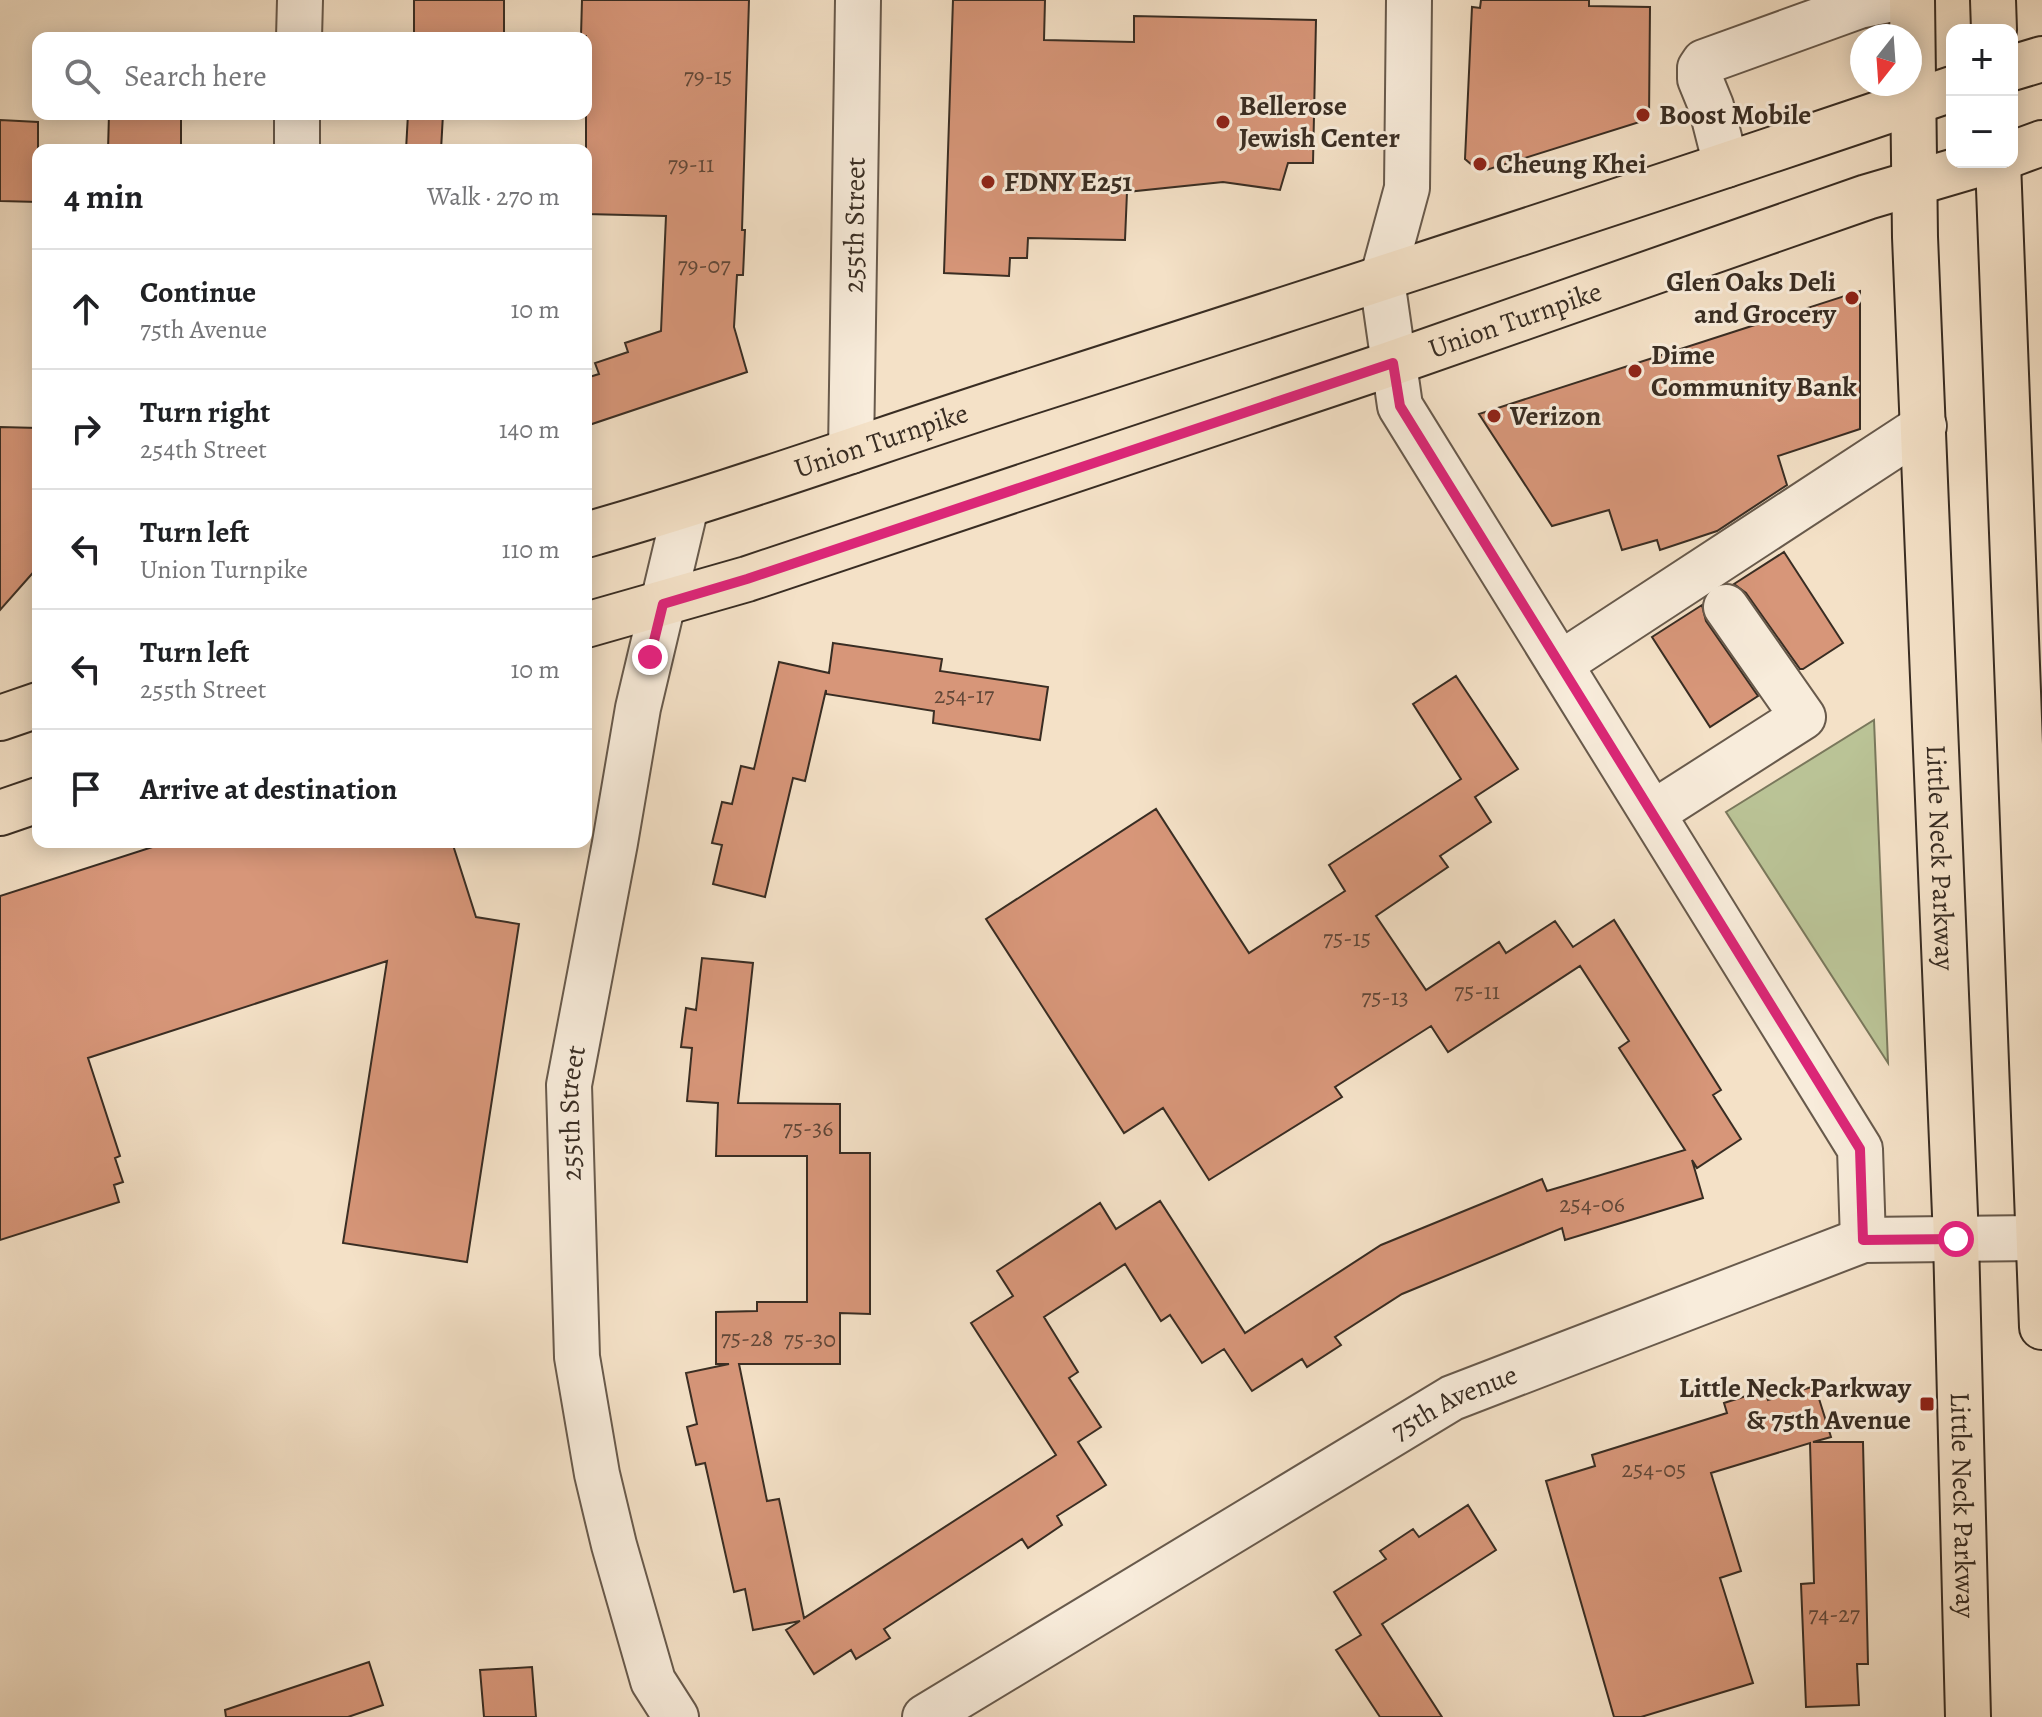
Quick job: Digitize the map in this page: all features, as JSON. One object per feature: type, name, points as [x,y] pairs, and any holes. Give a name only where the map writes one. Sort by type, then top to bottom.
[{"type":"main road","name":"Little Neck Parkway","points":[[1912,0],[1932,96],[1914,183],[1956,1239],[1968,1717]]},
{"type":"main road","points":[[1993,0],[1994,24]]},
{"type":"main road","points":[[2018,66],[2042,59]]},
{"type":"main road","name":"Union Turnpike","points":[[592,533],[686,506],[1382,280],[1932,96]]},
{"type":"main road","points":[[2018,152],[2042,143]]},
{"type":"main road","name":"Union Turnpike","points":[[592,623],[747,579],[1965,168]]},
{"type":"main road","points":[[1998,168],[2042,1327]]},
{"type":"main road","points":[[0,718],[32,707]]},
{"type":"main road","points":[[0,813],[32,802]]},
{"type":"street","points":[[299,32],[300,0]]},
{"type":"street","name":"255th Street","points":[[851,451],[858,0]]},
{"type":"street","points":[[1409,0],[1407,188],[1382,280],[1400,406],[1860,1149],[1863,1240]]},
{"type":"street","points":[[1726,165],[1711,106],[1700,79],[1700,68],[1704,62],[1859,6],[1888,0]]},
{"type":"street","points":[[297,120],[297,144]]},
{"type":"street","points":[[1560,664],[1924,426]]},
{"type":"street","name":"255th Street","points":[[659,1705],[597,1474],[577,1357],[569,1085],[638,708],[686,506]]},
{"type":"street","points":[[1653,813],[1803,717],[1726,607]]},
{"type":"street","name":"75th Avenue","points":[[925,1717],[1452,1398],[1863,1240],[2039,1238]]},
{"type":"green space","points":[[1874,720],[1888,1063],[1726,812]]},
{"type":"building","points":[[414,0],[504,0],[504,32],[414,32]]},
{"type":"building","points":[[582,0],[749,0],[743,275],[737,275],[734,327],[747,372],[592,424],[592,376],[599,374],[595,363],[628,352],[625,343],[661,331],[666,216],[592,214],[592,144],[586,144],[586,120],[592,120],[592,32],[581,32]]},
{"type":"building","points":[[953,0],[1045,0],[1044,40],[1134,42],[1134,16],[1316,20],[1313,163],[1288,163],[1280,190],[1223,182],[1127,192],[1125,240],[1028,238],[1027,258],[1010,258],[1009,276],[944,273]]},
{"type":"building","points":[[1481,0],[1589,0],[1589,6],[1650,7],[1649,119],[1480,172],[1465,159],[1472,7],[1480,8]]},
{"type":"building","points":[[0,120],[38,122],[38,144],[32,144],[32,202],[0,201]]},
{"type":"building","points":[[109,120],[181,120],[181,144],[108,144]]},
{"type":"building","points":[[408,120],[443,120],[441,144],[406,144]]},
{"type":"building","points":[[1860,291],[1860,429],[1778,456],[1787,485],[1717,531],[1660,550],[1657,540],[1622,550],[1609,510],[1552,526],[1479,414]]},
{"type":"building","points":[[0,427],[32,428],[32,574],[0,610]]},
{"type":"building","points":[[1784,552],[1843,643],[1803,669],[1746,593],[1734,584]]},
{"type":"building","points":[[1702,605],[1706,621],[1758,696],[1710,727],[1652,637]]},
{"type":"building","points":[[833,643],[942,659],[940,671],[1048,687],[1040,740],[933,723],[934,711],[826,694],[826,690],[805,781],[793,778],[765,897],[713,884],[722,845],[712,843],[722,802],[732,804],[741,766],[754,769],[779,662],[829,673]]},
{"type":"building","points":[[1456,676],[1518,769],[1475,797],[1491,822],[1440,856],[1448,867],[1376,916],[1426,990],[1499,942],[1506,953],[1555,921],[1573,947],[1614,920],[1721,1090],[1713,1095],[1741,1139],[1697,1168],[1692,1160],[1703,1198],[1565,1240],[1562,1228],[1402,1294],[1335,1337],[1341,1345],[1307,1367],[1302,1359],[1252,1391],[1224,1349],[1202,1363],[1170,1315],[1161,1321],[1125,1264],[1044,1317],[1078,1372],[1069,1378],[1101,1427],[1078,1442],[1106,1485],[1057,1516],[1062,1525],[1028,1548],[1022,1539],[884,1629],[890,1638],[856,1659],[851,1650],[814,1674],[786,1630],[800,1621],[753,1630],[745,1589],[734,1592],[705,1463],[696,1465],[687,1427],[697,1424],[686,1373],[729,1364],[716,1364],[716,1312],[757,1311],[757,1302],[807,1302],[807,1156],[716,1156],[718,1103],[687,1101],[692,1048],[681,1047],[686,1008],[696,1010],[702,958],[753,963],[738,1103],[840,1104],[840,1153],[870,1153],[870,1314],[840,1313],[840,1364],[739,1364],[767,1501],[779,1499],[804,1618],[1056,1455],[971,1323],[1013,1296],[997,1271],[1100,1203],[1116,1229],[1160,1201],[1245,1333],[1381,1245],[1542,1179],[1547,1191],[1685,1150],[1619,1048],[1629,1041],[1580,966],[1448,1052],[1431,1026],[1335,1087],[1342,1097],[1209,1180],[1163,1108],[1124,1133],[986,919],[1156,809],[1249,953],[1345,891],[1329,865],[1461,779],[1413,704]]},
{"type":"building","points":[[149,848],[454,848],[476,917],[519,924],[467,1262],[343,1243],[387,961],[88,1058],[120,1156],[115,1158],[123,1182],[114,1185],[119,1202],[0,1240],[0,896]]},
{"type":"building","points":[[1815,1386],[1831,1437],[1813,1442],[1863,1442],[1868,1664],[1857,1664],[1859,1705],[1806,1707],[1801,1584],[1814,1583],[1810,1443],[1711,1473],[1741,1571],[1720,1578],[1753,1683],[1641,1717],[1614,1717],[1546,1481],[1595,1466],[1592,1455],[1727,1413],[1724,1403],[1765,1390],[1768,1400]]},
{"type":"building","points":[[1468,1505],[1496,1550],[1382,1624],[1442,1717],[1380,1717],[1336,1650],[1361,1635],[1334,1592],[1386,1559],[1380,1551],[1413,1529],[1419,1537]]},
{"type":"building","points":[[369,1662],[383,1705],[348,1717],[226,1717],[225,1710]]},
{"type":"building","points":[[532,1667],[536,1717],[484,1717],[480,1670]]},
{"type":"place","name":"Boost Mobile","points":[[1643,115]]},
{"type":"place","name":"Bellerose Jewish Center","points":[[1223,122]]},
{"type":"place","name":"Cheung Khei","points":[[1480,164]]},
{"type":"place","name":"FDNY E251","points":[[988,182]]},
{"type":"place","name":"Glen Oaks Deli and Grocery","points":[[1852,298]]},
{"type":"place","name":"Dime Community Bank","points":[[1635,371]]},
{"type":"place","name":"Verizon","points":[[1494,416]]},
{"type":"place","name":"Little Neck Parkway & 75th Avenue","points":[[1927,1404]]},
{"type":"route","points":[[650,657],[663,604],[747,579],[1393,363],[1400,406],[1860,1149],[1863,1240],[1956,1239]]}]
